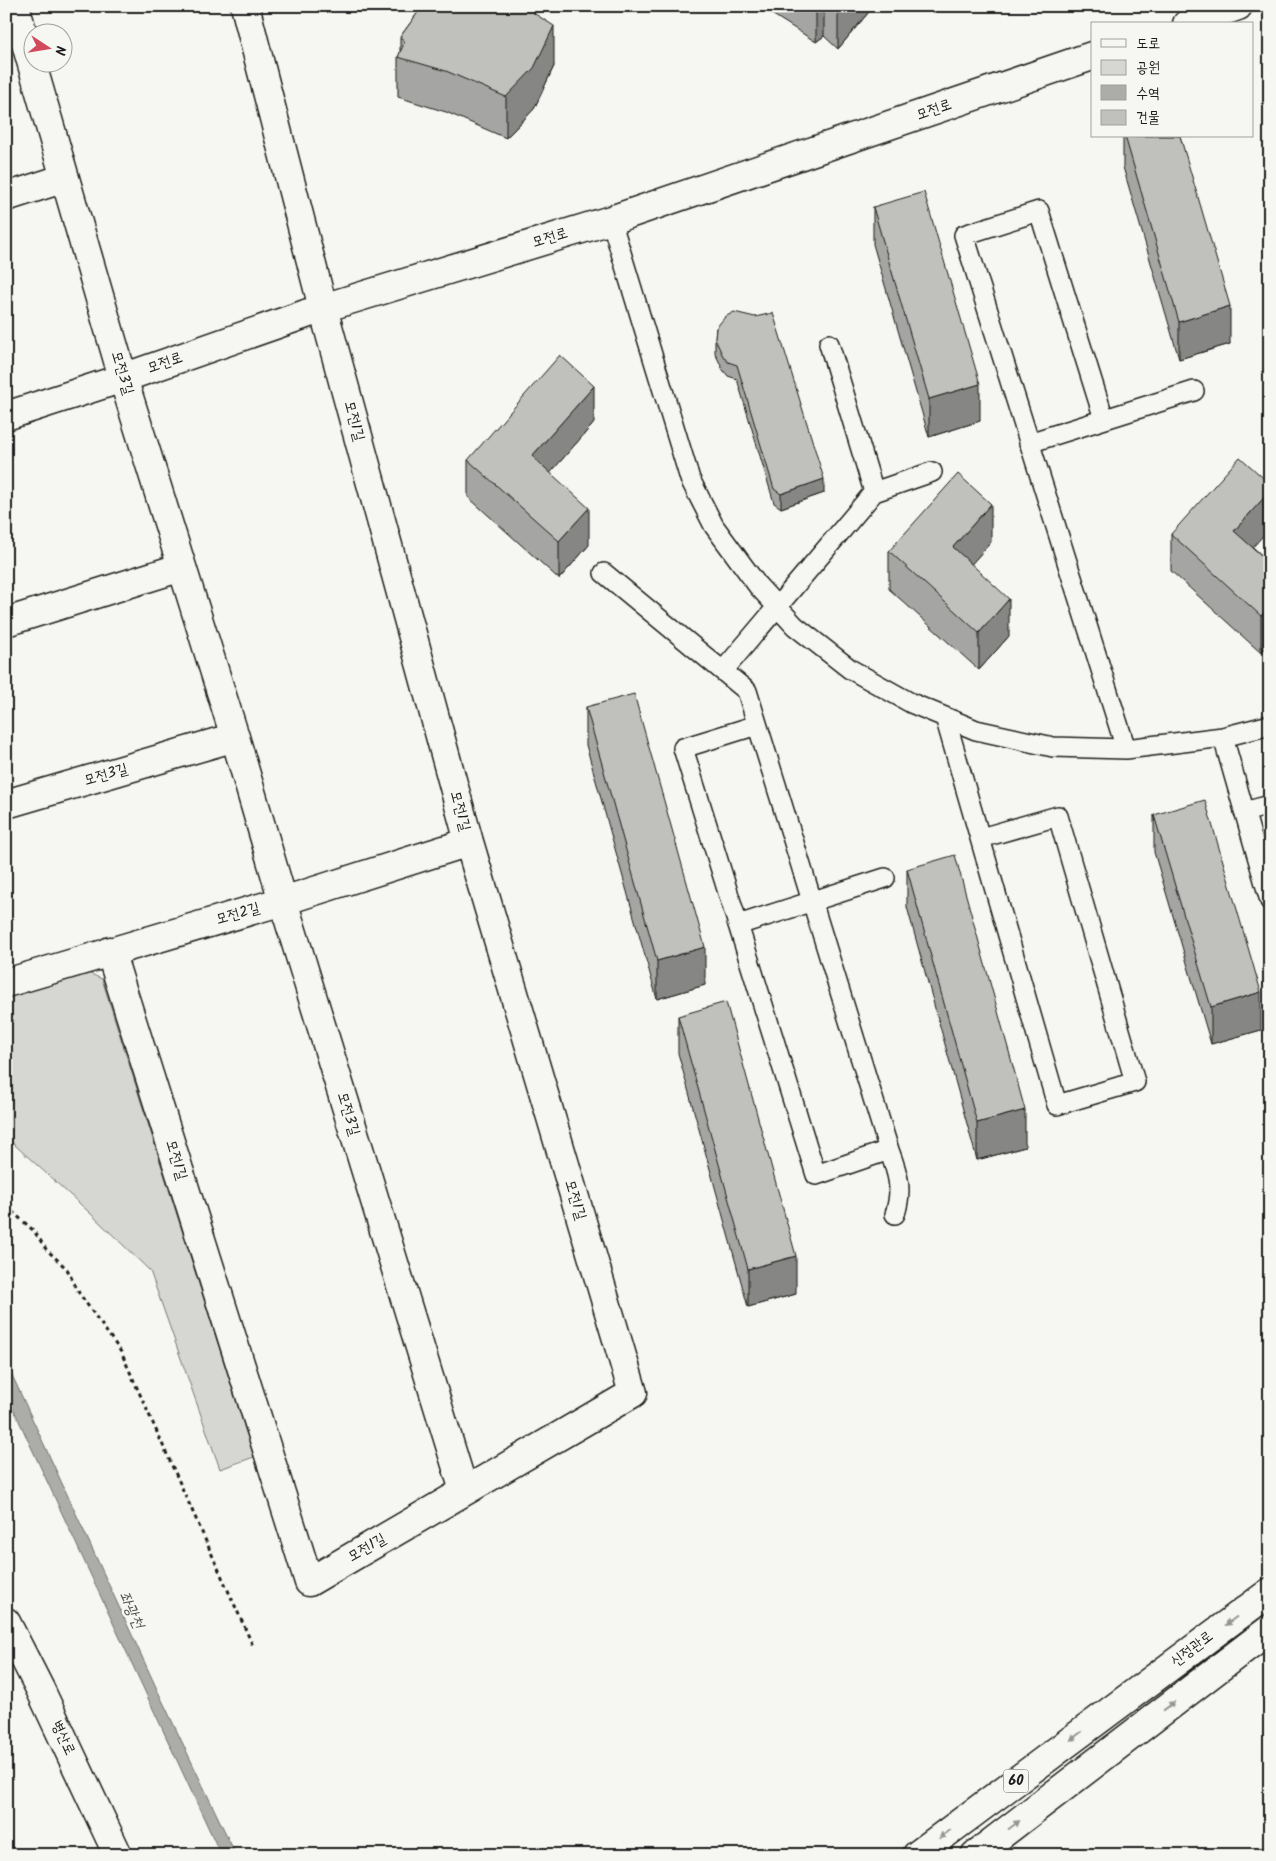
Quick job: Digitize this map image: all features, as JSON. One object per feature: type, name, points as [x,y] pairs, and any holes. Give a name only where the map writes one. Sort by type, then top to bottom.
[{"type":"main road","points":[[1193,22],[1238,6]]},
{"type":"main road","name":"모전1길","points":[[110,951],[308,1582],[633,1393],[469,842],[323,308],[247,7]]},
{"type":"main road","name":"모전3길","points":[[12,9],[65,178],[123,378],[235,737],[282,901],[464,1491]]},
{"type":"main road","name":"모전로","points":[[6,416],[123,378],[323,308],[611,220],[1091,56]]},
{"type":"main road","points":[[6,197],[65,178]]},
{"type":"main road","points":[[6,622],[182,567]]},
{"type":"main road","name":"모전3길","points":[[6,804],[235,737]]},
{"type":"main road","name":"모전2길","points":[[6,983],[282,901],[469,842]]},
{"type":"main road","name":"신정관로","points":[[917,1855],[1270,1592]]},
{"type":"main road","name":"병산로","points":[[6,1622],[40,1689],[118,1855]]},
{"type":"main road","name":"신정관로","points":[[975,1855],[1270,1629]]},
{"type":"lane","points":[[1104,419],[1039,211],[964,235],[1126,749]]},
{"type":"lane","points":[[611,220],[690,479],[714,526],[758,586],[795,626],[850,669],[911,703],[976,730],[1053,747],[1126,749],[1223,738],[1270,726]]},
{"type":"lane","points":[[829,344],[874,492]]},
{"type":"lane","points":[[1029,442],[1194,391]]},
{"type":"lane","points":[[723,671],[874,492],[932,472]]},
{"type":"lane","points":[[604,572],[747,691],[899,1176],[900,1199],[895,1214]]},
{"type":"lane","points":[[945,717],[1057,1105],[1135,1082],[1058,816],[981,838]]},
{"type":"lane","points":[[757,725],[683,748],[816,1175],[890,1150]]},
{"type":"lane","points":[[1223,738],[1270,901]]},
{"type":"lane","points":[[1244,812],[1270,805]]},
{"type":"lane","points":[[738,925],[885,878]]},
{"type":"path","points":[[6,1206],[34,1232],[46,1250],[67,1269],[80,1293],[121,1352],[253,1646]]},
{"type":"green space","points":[[86,972],[102,979],[254,1457],[220,1469],[150,1271],[90,1213],[6,1137],[6,997]]},
{"type":"water","name":"좌광천","points":[[6,1362],[162,1700],[236,1855],[221,1855],[6,1393]]},
{"type":"building","points":[[420,6],[533,6],[532,12],[554,26],[534,68],[506,97],[446,71],[398,57],[405,41],[400,37],[419,11]]},
{"type":"building","points":[[1126,138],[1181,138],[1230,306],[1179,322]]},
{"type":"building","points":[[924,192],[980,384],[929,399],[873,207]]},
{"type":"building","points":[[734,312],[755,317],[773,313],[824,479],[781,494],[774,489],[737,365],[728,362],[715,339],[716,328],[725,317]]},
{"type":"building","points":[[560,355],[594,386],[532,456],[589,508],[559,541],[468,460]]},
{"type":"building","points":[[1240,457],[1270,484],[1270,491],[1234,531],[1270,563],[1270,606],[1261,616],[1171,534]]},
{"type":"building","points":[[958,474],[991,504],[953,547],[1009,599],[979,633],[889,551]]},
{"type":"building","points":[[634,694],[705,947],[657,961],[586,707]]},
{"type":"building","points":[[1205,800],[1261,992],[1211,1007],[1154,815]]},
{"type":"building","points":[[955,855],[1025,1110],[977,1123],[907,869]]},
{"type":"building","points":[[726,1002],[796,1256],[748,1269],[678,1016]]}]
